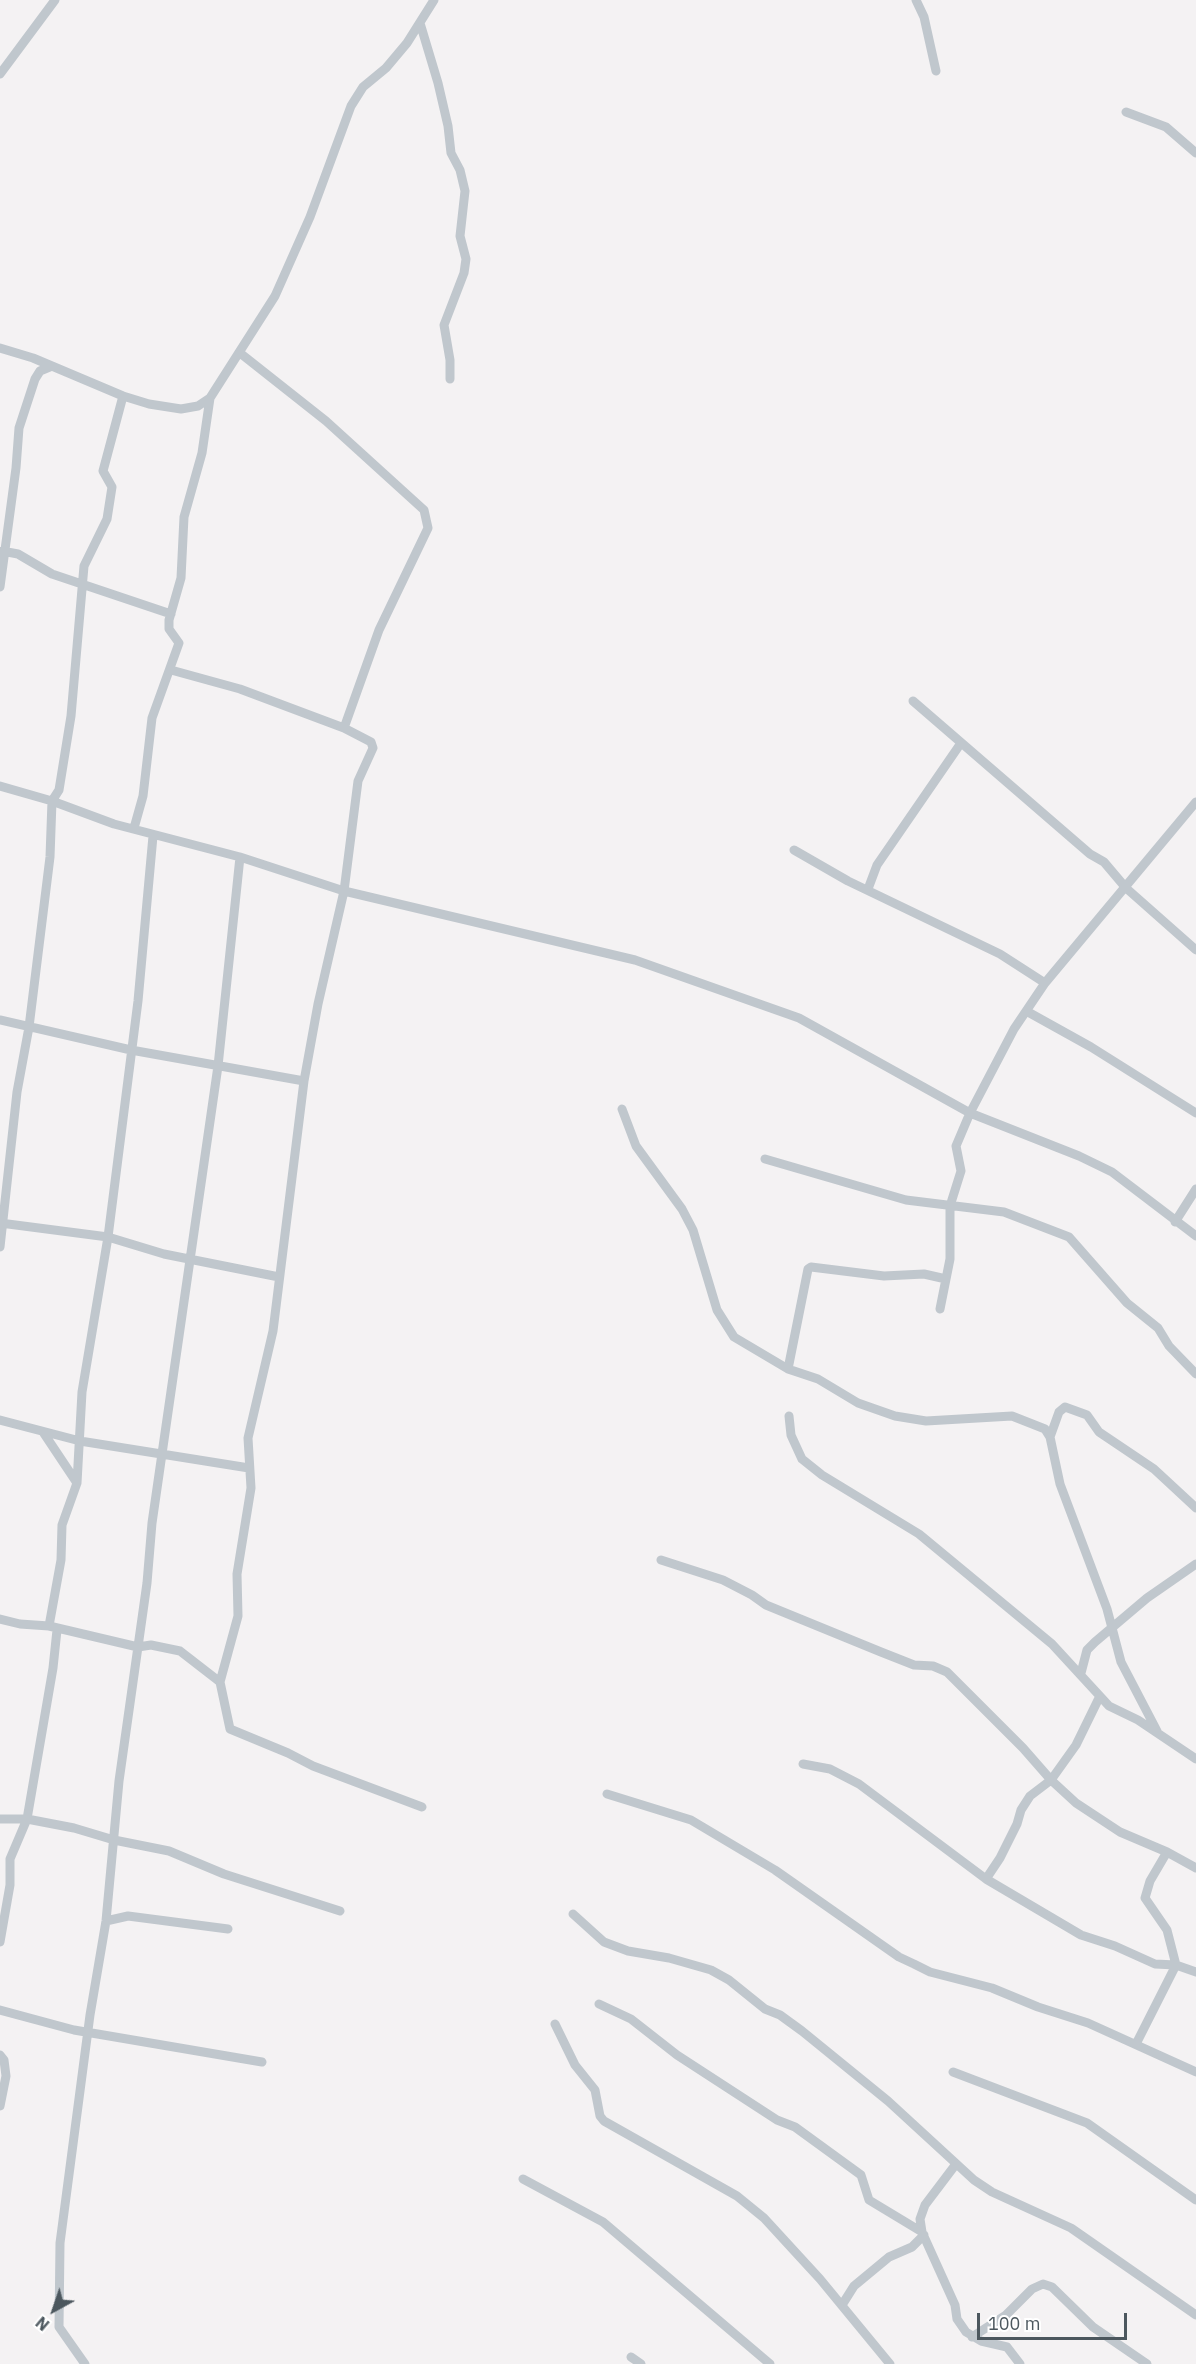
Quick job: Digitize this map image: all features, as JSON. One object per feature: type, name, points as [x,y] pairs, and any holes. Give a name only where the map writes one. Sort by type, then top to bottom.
[{"type":"street","points":[[0,74],[55,0]]},
{"type":"street","points":[[0,348],[52,366],[123,396],[181,409],[198,406],[210,398],[275,296],[310,217],[351,106],[363,87],[386,68],[420,24],[434,0]]},
{"type":"street","points":[[916,0],[924,17],[936,71]]},
{"type":"street","points":[[420,24],[438,83],[448,126],[451,153],[460,170],[465,191],[460,236],[466,259],[464,273],[444,325],[450,360],[450,380]]},
{"type":"street","points":[[1126,112],[1166,128],[1196,153]]},
{"type":"street","points":[[240,353],[326,421],[424,510],[428,528],[379,630],[344,728]]},
{"type":"street","points":[[0,588],[19,428],[35,379],[40,371],[52,366]]},
{"type":"street","points":[[0,1247],[17,1092],[29,1027],[50,856],[52,801],[58,790],[71,716],[84,566],[107,519],[112,487],[103,471],[123,396]]},
{"type":"street","points":[[134,828],[143,796],[152,718],[158,696],[171,670],[179,643],[169,629],[181,578],[184,517],[202,453],[210,398]]},
{"type":"street","points":[[3,551],[18,554],[52,574],[171,614]]},
{"type":"street","points":[[171,670],[240,689],[344,728],[371,742],[373,748],[358,781],[345,891],[318,1004],[304,1081],[273,1331],[248,1438],[251,1488],[237,1574],[238,1616],[220,1682],[230,1729],[313,1766],[422,1807]]},
{"type":"street","points":[[913,701],[1090,854],[1104,862],[1126,888],[1196,950]]},
{"type":"street","points":[[868,889],[877,865],[961,742]]},
{"type":"street","points":[[0,786],[52,801],[153,836],[240,857],[345,891],[635,960],[788,1014],[970,1113],[1079,1156],[1112,1172],[1196,1236]]},
{"type":"street","points":[[940,1309],[950,1259],[950,1206],[961,1172],[956,1146],[970,1113],[1014,1029],[1028,1012],[1045,983],[1196,802]]},
{"type":"street","points":[[0,1942],[10,1885],[10,1859],[27,1820],[53,1668],[53,1628],[61,1560],[62,1525],[78,1483],[82,1392],[108,1237],[131,1050],[153,836]]},
{"type":"street","points":[[794,850],[848,881],[1000,954],[1045,983]]},
{"type":"street","points":[[85,2364],[59,2327],[62,2231],[88,2032],[106,1920],[119,1781],[188,1258],[218,1066],[240,857]]},
{"type":"street","points":[[1028,1012],[1091,1047],[1196,1113]]},
{"type":"street","points":[[0,1020],[131,1050],[304,1081]]},
{"type":"street","points":[[622,1109],[636,1146],[682,1209],[693,1230],[717,1310],[735,1337],[788,1369],[818,1380],[858,1403],[895,1416],[926,1421],[1012,1416],[1045,1429],[1050,1437],[1060,1485],[1112,1630],[1121,1662],[1157,1732]]},
{"type":"street","points":[[765,1160],[906,1200],[1004,1212],[1069,1237],[1127,1303],[1158,1328],[1169,1346],[1196,1374]]},
{"type":"street","points":[[1175,1222],[1196,1189]]},
{"type":"street","points":[[2,1224],[108,1237],[164,1254],[279,1277]]},
{"type":"street","points":[[788,1369],[808,1269],[811,1267],[884,1276],[924,1274],[946,1279]]},
{"type":"street","points":[[1050,1437],[1059,1412],[1065,1407],[1087,1415],[1099,1432],[1154,1470],[1196,1508]]},
{"type":"street","points":[[789,1416],[791,1435],[802,1459],[822,1475],[919,1534],[1027,1623],[1080,1672],[1099,1698],[1157,1732],[1196,1759]]},
{"type":"street","points":[[0,1420],[80,1441],[249,1468]]},
{"type":"street","points":[[43,1432],[78,1483]]},
{"type":"street","points":[[661,1560],[723,1581],[752,1595],[766,1605],[892,1656],[947,1672],[1076,1803],[1120,1832],[1167,1852],[1196,1868]]},
{"type":"street","points":[[1080,1672],[1087,1650],[1147,1599],[1196,1564]]},
{"type":"street","points":[[0,1619],[138,1647],[151,1645],[180,1651],[220,1682]]},
{"type":"street","points":[[986,1880],[1017,1824],[1021,1810],[1030,1796],[1051,1780],[1076,1745],[1099,1698]]},
{"type":"street","points":[[803,1764],[830,1769],[859,1784],[986,1880],[1081,1935],[1115,1946],[1155,1964],[1176,1965],[1196,1972]]},
{"type":"street","points":[[607,1794],[691,1820],[775,1870],[899,1957],[1088,2023],[1196,2072]]},
{"type":"street","points":[[0,1819],[27,1820],[74,1828],[114,1840],[169,1851],[224,1874],[340,1911]]},
{"type":"street","points":[[1136,2044],[1176,1965],[1167,1930],[1145,1898],[1150,1881],[1167,1852]]},
{"type":"street","points":[[573,1914],[604,1942],[628,1951],[669,1958],[711,1970],[729,1980],[765,2009],[780,2015],[802,2031],[888,2101],[956,2164],[992,2192],[1071,2228],[1196,2315]]},
{"type":"street","points":[[106,1920],[128,1916],[228,1929]]},
{"type":"street","points":[[599,2004],[630,2019],[676,2055],[777,2120],[795,2127],[861,2175],[869,2200],[923,2234]]},
{"type":"street","points":[[0,2010],[88,2032],[262,2062]]},
{"type":"street","points":[[555,2024],[575,2065],[595,2090],[600,2116],[604,2121],[737,2196],[764,2218],[842,2305],[890,2364]]},
{"type":"street","points":[[0,2055],[4,2060],[6,2076],[0,2106]]},
{"type":"street","points":[[953,2072],[1087,2123],[1196,2200]]},
{"type":"street","points":[[956,2164],[925,2205],[920,2219],[923,2234],[955,2305],[957,2319],[972,2337],[1007,2347],[1020,2364]]},
{"type":"street","points":[[523,2179],[603,2222],[770,2364]]},
{"type":"street","points":[[842,2305],[854,2286],[889,2257],[912,2247],[923,2234]]},
{"type":"street","points":[[972,2337],[1006,2315],[1032,2289],[1043,2284],[1052,2287],[1093,2327],[1147,2364]]},
{"type":"street","points":[[631,2356],[641,2364]]}]
